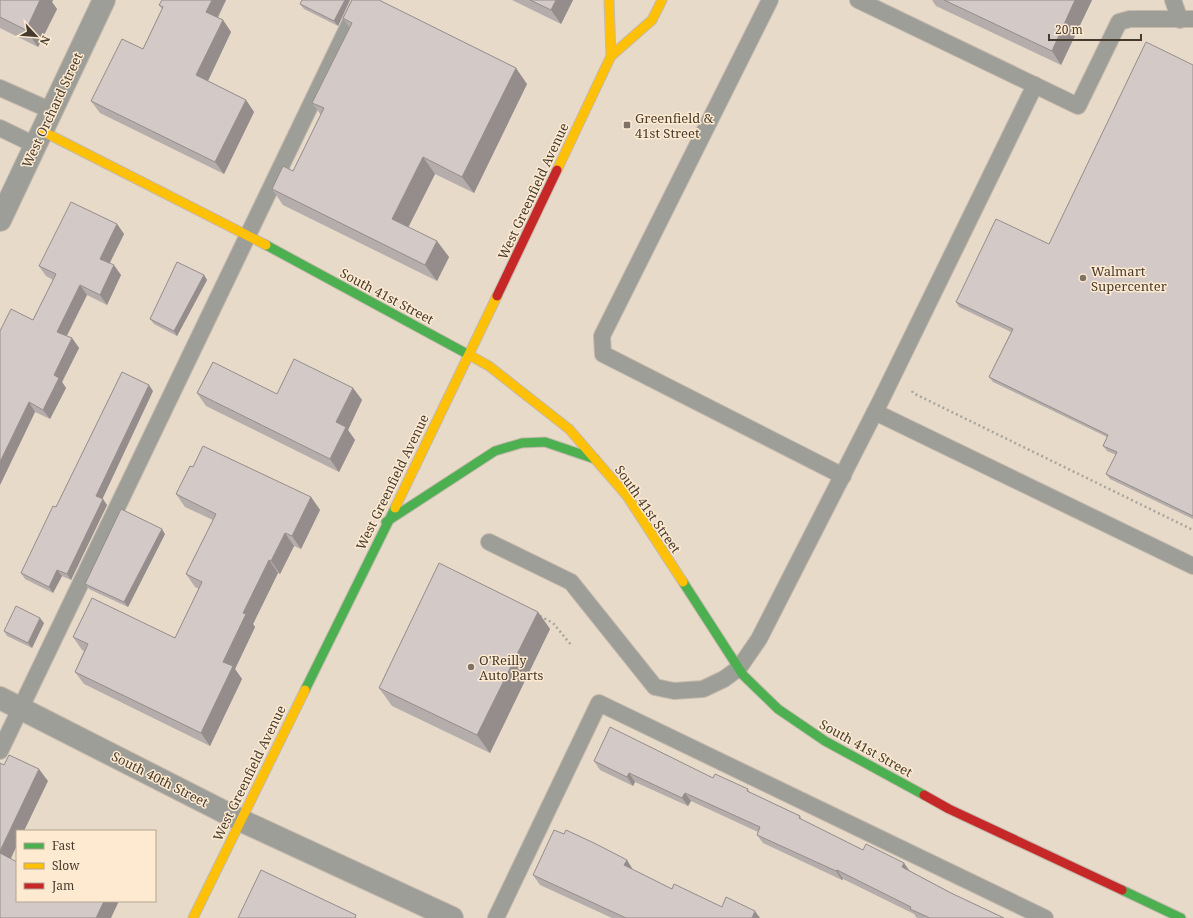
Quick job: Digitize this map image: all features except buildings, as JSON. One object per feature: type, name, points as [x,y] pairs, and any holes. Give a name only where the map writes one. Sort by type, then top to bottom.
[{"type":"street","name":"West Orchard Street","points":[[0,220],[104,0]]},
{"type":"street","name":"West Greenfield Avenue","points":[[609,0],[611,56]]},
{"type":"street","name":"West Greenfield Avenue","points":[[192,918],[469,355],[611,56],[652,20],[662,0]]},
{"type":"street","name":"South 41st Street","points":[[39,138],[248,236],[469,355],[495,371],[569,429],[596,459],[626,496],[743,675],[778,709],[825,742],[949,809],[1181,918]]},
{"type":"street","points":[[386,522],[495,451],[522,443],[545,442],[596,459]]},
{"type":"street","name":"South 40th Street","points":[[0,698],[240,820],[441,916]]},
{"type":"lane","points":[[0,751],[361,0]]},
{"type":"lane","points":[[770,0],[602,336],[603,354],[843,476]]},
{"type":"lane","points":[[858,0],[1078,106],[1119,22],[1130,19],[1187,19]]},
{"type":"lane","points":[[1173,0],[1187,19]]},
{"type":"lane","points":[[489,542],[571,582],[655,688],[674,691],[703,689],[724,679],[739,668],[767,626],[875,412],[1035,85]]},
{"type":"lane","points":[[0,88],[52,111]]},
{"type":"lane","points":[[0,128],[39,138]]},
{"type":"lane","points":[[875,412],[1193,566]]},
{"type":"lane","points":[[496,918],[599,703],[1045,918]]},
{"type":"path","points":[[910,386],[913,393],[1193,530]]},
{"type":"path","points":[[539,616],[553,623],[572,646]]},
{"type":"traffic: fast","points":[[266,245],[471,356]]},
{"type":"traffic: fast","points":[[386,522],[495,451],[522,443],[545,442],[595,459]]},
{"type":"traffic: fast","points":[[305,690],[395,508]]},
{"type":"traffic: fast","points":[[683,582],[743,675],[778,709],[825,741],[924,795]]},
{"type":"traffic: fast","points":[[1122,890],[1181,918]]},
{"type":"traffic: slow","points":[[609,0],[611,56]]},
{"type":"traffic: slow","points":[[557,170],[611,56],[652,20],[662,0]]},
{"type":"traffic: slow","points":[[42,131],[266,245]]},
{"type":"traffic: slow","points":[[395,508],[497,296]]},
{"type":"traffic: slow","points":[[471,356],[489,366],[569,429],[627,496],[683,582]]},
{"type":"traffic: slow","points":[[193,918],[305,690]]},
{"type":"traffic: jam","points":[[497,296],[557,170]]},
{"type":"traffic: jam","points":[[924,795],[949,809],[1122,890]]},
{"type":"place","name":"Greenfield & 41st Street","points":[[627,125]]},
{"type":"place","name":"Walmart Supercenter","points":[[1083,278]]},
{"type":"place","name":"O'Reilly Auto Parts","points":[[471,667]]}]
